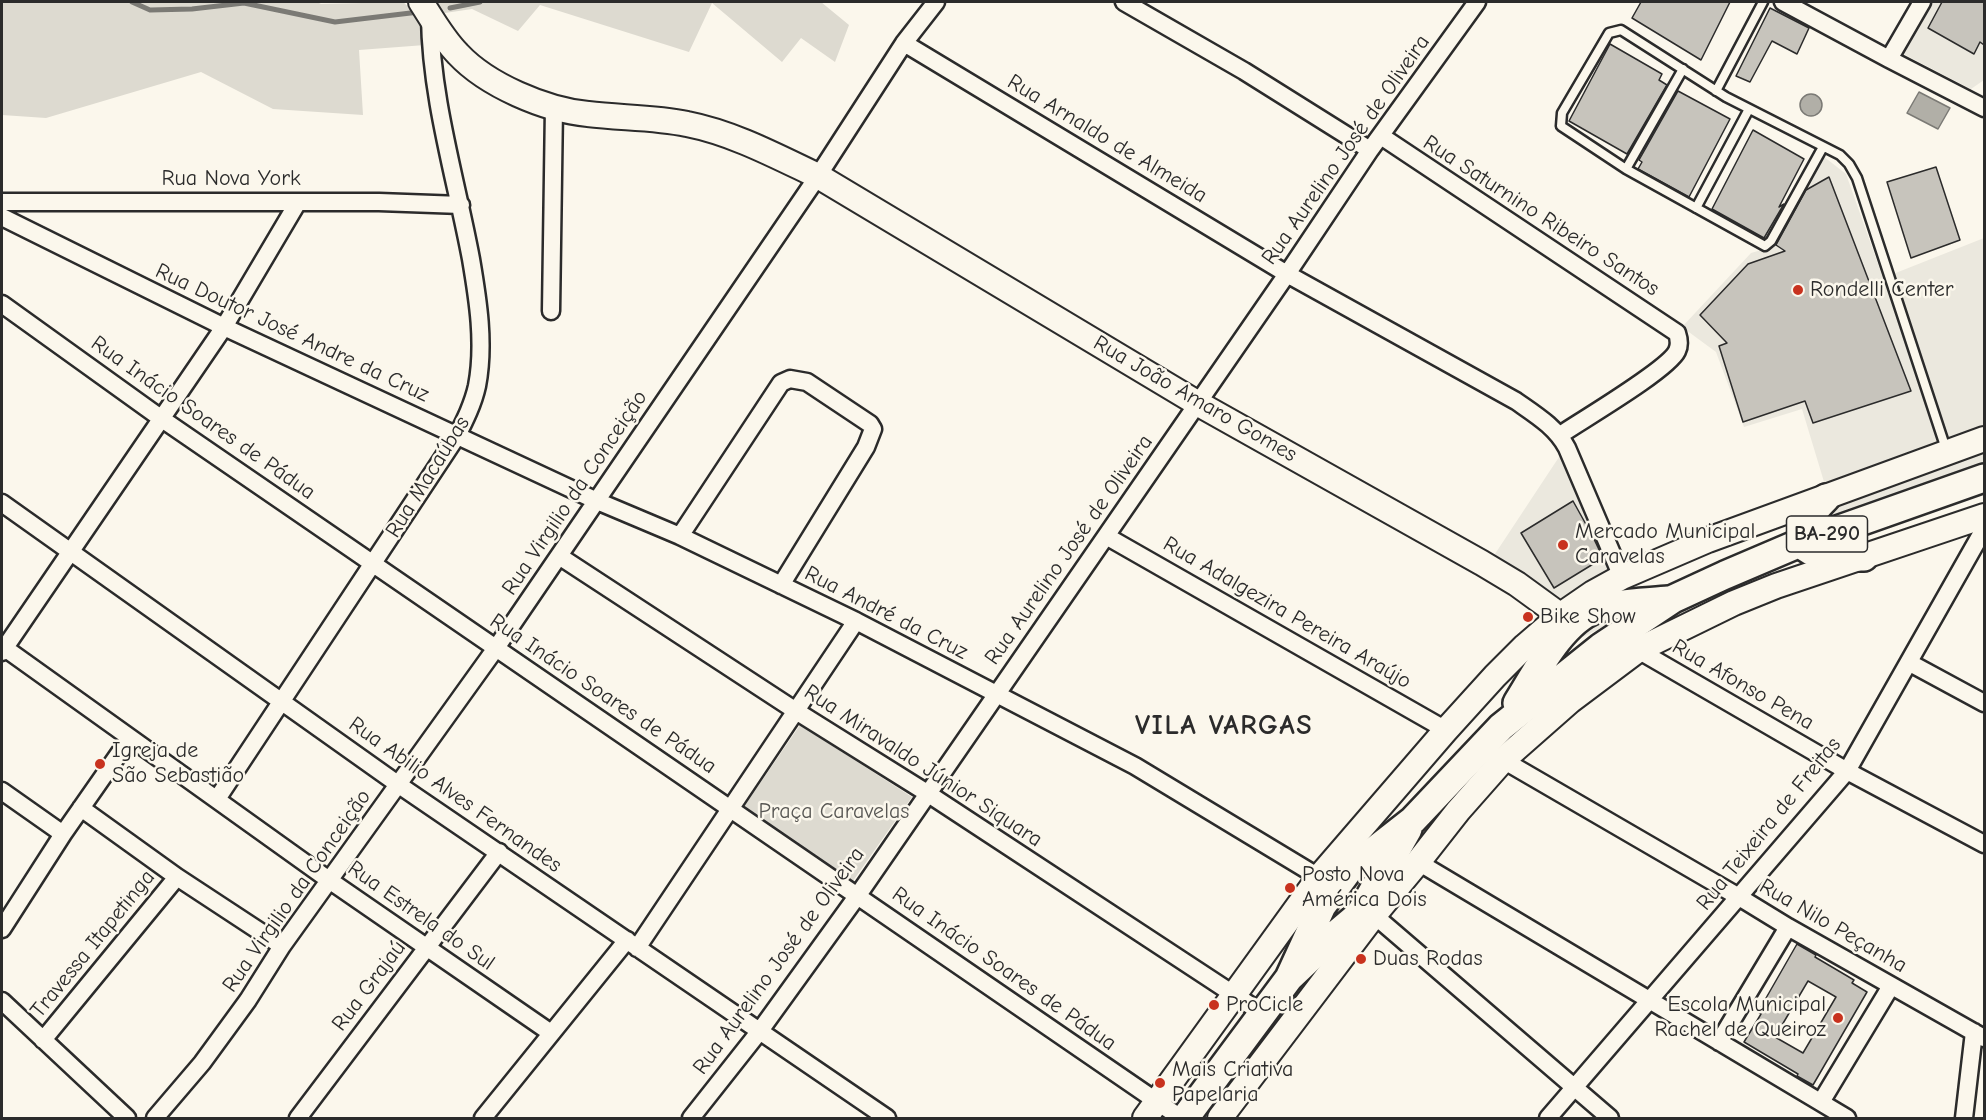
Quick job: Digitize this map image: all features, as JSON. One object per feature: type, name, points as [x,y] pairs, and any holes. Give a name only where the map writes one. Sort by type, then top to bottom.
[{"type":"main road","name":"BA-290","points":[[1289,978],[1325,890],[1413,820],[1502,727],[1573,668],[1628,643],[1673,599],[1800,543],[1984,478]]},
{"type":"main road","points":[[1826,498],[1812,513],[1802,530],[1800,543],[1807,551],[1816,554],[1864,557]]},
{"type":"main road","points":[[1502,727],[1554,646],[1567,620],[1596,609],[1673,599]]},
{"type":"main road","points":[[1596,609],[1608,615],[1628,643]]},
{"type":"main road","points":[[1554,646],[1560,658],[1573,668]]},
{"type":"main road","name":"BA-290","points":[[1183,1119],[1289,978],[1366,909],[1413,820]]},
{"type":"main road","points":[[1325,890],[1334,918],[1366,909],[1370,876],[1353,867]]},
{"type":"street","name":"Rua Virgilio da Conceição","points":[[155,1119],[202,1063],[248,1000],[282,946],[496,648],[818,176],[904,42],[936,2]]},
{"type":"street","name":"Rua Saturnino Ribeiro Santos","points":[[1124,2],[1375,143],[1677,333],[1678,350],[1672,357],[1647,378],[1560,435]]},
{"type":"street","name":"Rua Aurelino José de Oliveira","points":[[691,1119],[759,1032],[858,895],[1375,143],[1478,2]]},
{"type":"street","points":[[1783,2],[1984,108]]},
{"type":"street","points":[[1889,59],[1922,2]]},
{"type":"street","name":"Rua João Amaro Gomes","points":[[427,6],[444,37],[465,62],[488,78],[518,93],[554,107],[585,114],[696,126],[725,134],[818,176],[1197,403],[1482,563],[1567,620]]},
{"type":"street","name":"Rua Macaúbas","points":[[217,799],[457,436],[469,412],[477,385],[480,354],[479,307],[461,205],[440,112],[427,6]]},
{"type":"street","name":"Rua Arnaldo de Almeida","points":[[904,42],[1287,274],[1516,401],[1560,435]]},
{"type":"street","points":[[551,311],[554,107]]},
{"type":"street","name":"Rua Nova York","points":[[2,202],[379,202],[461,205]]},
{"type":"street","points":[[2,649],[224,327],[298,202]]},
{"type":"street","name":"Rua Doutor José Andre da Cruz","points":[[2,217],[224,327],[597,501]]},
{"type":"street","name":"Rua Inácio Soares de Pádua","points":[[2,304],[162,419],[858,895],[1151,1110],[1183,1119]]},
{"type":"street","points":[[680,536],[781,383],[790,379],[807,382],[870,424],[873,429],[869,442],[781,585]]},
{"type":"street","points":[[1560,435],[1622,577]]},
{"type":"street","points":[[1151,1110],[1235,995],[1325,890],[1446,730],[1503,669],[1567,620],[1593,593],[1622,577],[1708,540],[1984,439]]},
{"type":"street","name":"Rua André da Cruz","points":[[597,501],[680,536],[856,621],[1135,766],[1325,890]]},
{"type":"street","name":"Rua Abilio Alves Fernandes","points":[[2,503],[399,785],[887,1119]]},
{"type":"street","points":[[1220,1119],[1366,909],[1418,862],[1458,811],[1503,760],[1570,701],[1628,643],[1734,603],[1984,516]]},
{"type":"street","name":"Rua Teixeira de Freitas","points":[[1548,1119],[1847,771],[1984,530]]},
{"type":"street","name":"Rua Adalgezira Pereira Araújo","points":[[1106,536],[1446,730]]},
{"type":"street","name":"Rua Miravaldo Júnior Siquara","points":[[559,556],[796,711],[927,793],[1262,1013]]},
{"type":"street","points":[[483,1119],[551,1033],[632,944],[731,809],[856,621]]},
{"type":"street","name":"Rua Afonso Pena","points":[[1628,643],[1847,771],[1984,844]]},
{"type":"street","name":"Rua Estrela do Sul","points":[[2,649],[329,880],[551,1033]]},
{"type":"street","points":[[1910,663],[1984,702]]},
{"type":"street","points":[[2,929],[63,834],[130,738]]},
{"type":"street","name":"Rua Nilo Peçanha","points":[[1503,760],[1788,927],[1979,1035]]},
{"type":"street","points":[[2,791],[63,834]]},
{"type":"street","points":[[81,808],[177,877],[282,946]]},
{"type":"street","name":"Rua Grajaú","points":[[298,1119],[499,852]]},
{"type":"street","points":[[1418,862],[1847,1119]]},
{"type":"street","name":"Travessa Itapetinga","points":[[43,1040],[177,877]]},
{"type":"street","points":[[1366,909],[1610,1119]]},
{"type":"street","points":[[1719,1042],[1788,927]]},
{"type":"street","points":[[1821,1102],[1891,986]]},
{"type":"street","points":[[2,1001],[127,1119]]},
{"type":"street","points":[[1964,1119],[1979,1035]]},
{"type":"lane","points":[[1716,91],[1763,2]]},
{"type":"lane","points":[[1823,147],[1771,241],[1765,246],[1626,169],[1561,126],[1562,113],[1609,33],[1621,30],[1716,91],[1749,109],[1823,147],[1845,159],[1857,178],[1947,453]]},
{"type":"lane","points":[[1626,169],[1683,69]]},
{"type":"lane","points":[[1696,208],[1749,109]]},
{"type":"shaded area","points":[[1912,2],[1984,2],[1984,80],[1971,89],[1886,45]]},
{"type":"shaded area","points":[[1919,92],[1950,108],[1938,129],[1907,113]]},
{"type":"shaded area","points":[[1811,94],[1819,97],[1822,105],[1819,113],[1811,116],[1803,113],[1800,105],[1803,97]]},
{"type":"shaded area","points":[[1823,156],[1846,174],[1883,278],[1984,238],[1984,486],[1841,538],[1802,409],[1744,427],[1716,352],[1682,327],[1751,253],[1772,247]]},
{"type":"shaded area","points":[[1561,454],[1637,610],[1573,642],[1491,560]]},
{"type":"green space","points":[[2,2],[317,2],[321,4],[403,2],[420,17],[425,45],[359,50],[363,115],[273,109],[201,72],[46,118],[2,115]]},
{"type":"green space","points":[[438,2],[821,2],[849,25],[835,62],[801,38],[782,62],[712,3],[689,52],[540,5],[518,31],[472,9],[438,14]]},
{"type":"green space","name":"Praça Caravelas","points":[[800,725],[912,797],[848,888],[739,814]]},
{"type":"building","points":[[1641,2],[1730,2],[1701,60],[1632,18]]},
{"type":"building","points":[[1942,2],[1984,2],[1984,45],[1980,42],[1974,54],[1928,28]]},
{"type":"building","points":[[1770,8],[1809,28],[1797,54],[1772,41],[1750,82],[1736,76]]},
{"type":"building","points":[[1610,44],[1662,74],[1659,80],[1667,85],[1627,154],[1569,121]]},
{"type":"building","points":[[1678,91],[1730,119],[1689,197],[1638,169],[1642,162],[1639,160]]},
{"type":"building","points":[[1753,130],[1804,159],[1779,207],[1784,204],[1764,238],[1712,209]]},
{"type":"building","points":[[1936,167],[1960,240],[1911,258],[1887,182]]},
{"type":"building","name":"Rondelli Center","points":[[1829,177],[1911,391],[1813,423],[1805,401],[1743,422],[1719,346],[1727,343],[1700,315],[1748,264],[1785,251],[1776,245],[1806,190]]},
{"type":"building","name":"Mercado Municipal Caravelas","points":[[1573,501],[1603,558],[1554,588],[1521,533]]},
{"type":"building","name":"Escola Municipal Rachel de Queiroz","points":[[1797,944],[1854,980],[1852,983],[1867,992],[1813,1085],[1744,1042],[1761,1014],[1758,1012]],"holes":[[[1808,981],[1836,997],[1803,1053],[1775,1037]]]},
{"type":"waterway","points":[[132,2],[150,10],[192,9],[244,3],[335,22],[419,12]]},
{"type":"waterway","points":[[450,8],[480,2]]},
{"type":"place","name":"Rondelli Center","points":[[1798,290]]},
{"type":"place","name":"Mercado Municipal Caravelas","points":[[1563,545]]},
{"type":"place","name":"Bike Show","points":[[1528,617]]},
{"type":"place","name":"Igreja de São Sebastião","points":[[100,764]]},
{"type":"place","name":"Posto Nova América Dois","points":[[1290,888]]},
{"type":"place","name":"Duas Rodas","points":[[1361,959]]},
{"type":"place","name":"ProCicle","points":[[1214,1005]]},
{"type":"place","name":"Escola Municipal Rachel de Queiroz","points":[[1838,1018]]},
{"type":"place","name":"Mais Criativa Papelaria","points":[[1160,1083]]},
{"type":"district","name":"VILA VARGAS","points":[[1224,726]]}]
